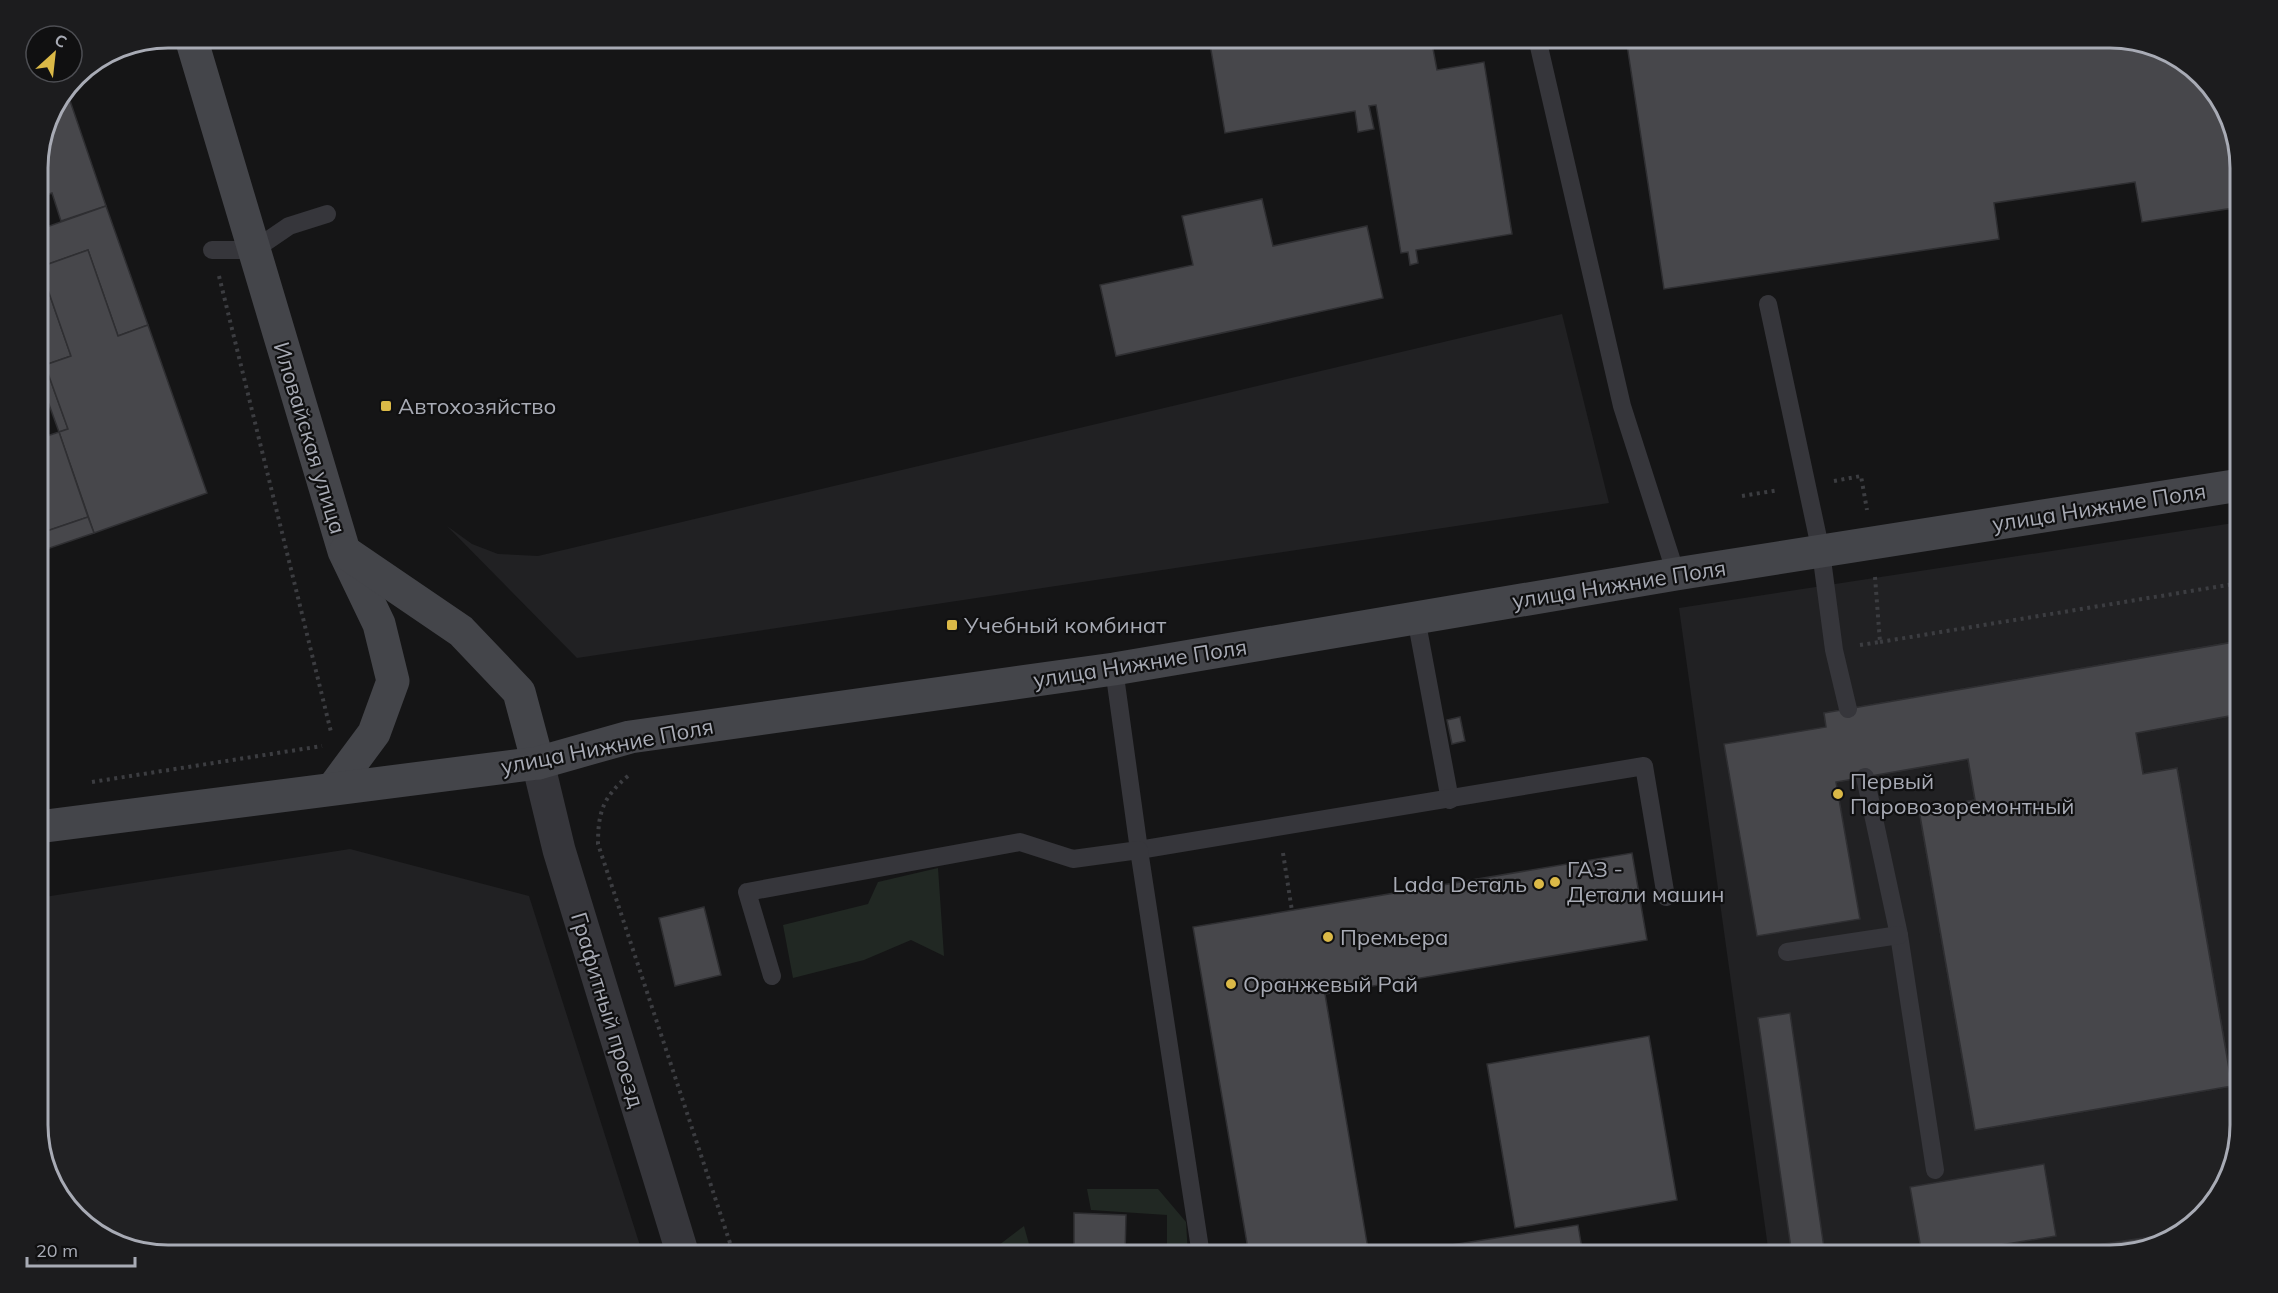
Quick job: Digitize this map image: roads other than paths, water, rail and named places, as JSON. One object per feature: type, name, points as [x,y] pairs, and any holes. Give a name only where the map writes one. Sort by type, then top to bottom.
[{"type":"main road","name":"Иловайская улица","points":[[194,48],[344,551],[461,631],[519,692],[538,763]]},
{"type":"main road","name":"улица Нижние Поля","points":[[48,826],[334,787],[538,763],[630,737],[1114,669],[1676,574],[2230,487]]},
{"type":"main road","points":[[334,787],[374,733],[393,681],[379,624],[344,551]]},
{"type":"street","name":"Графитный проезд","points":[[538,763],[559,850],[680,1245]]},
{"type":"lane","points":[[1539,48],[1622,406],[1676,574]]},
{"type":"lane","points":[[212,250],[254,250],[289,225],[327,214]]},
{"type":"lane","points":[[1768,304],[1821,552],[1834,650],[1848,709]]},
{"type":"lane","points":[[1416,618],[1450,800]]},
{"type":"lane","points":[[1114,669],[1199,1245]]},
{"type":"lane","points":[[772,976],[747,892],[1020,842],[1073,859],[1139,850],[1644,766],[1666,897]]},
{"type":"lane","points":[[1865,777],[1899,935],[1935,1170]]},
{"type":"lane","points":[[1787,952],[1899,935]]},
{"type":"place","name":"Автохозяйство","points":[[386,406]]},
{"type":"place","name":"Учебный комбинат","points":[[952,625]]},
{"type":"place","name":"Первый Паровозоремонтный","points":[[1838,794]]},
{"type":"place","name":"ГАЗ - Детали машин","points":[[1555,882]]},
{"type":"place","name":"Lada Dеталь","points":[[1539,884]]},
{"type":"place","name":"Премьера","points":[[1328,937]]},
{"type":"place","name":"Оранжевый Рай","points":[[1231,984]]}]
